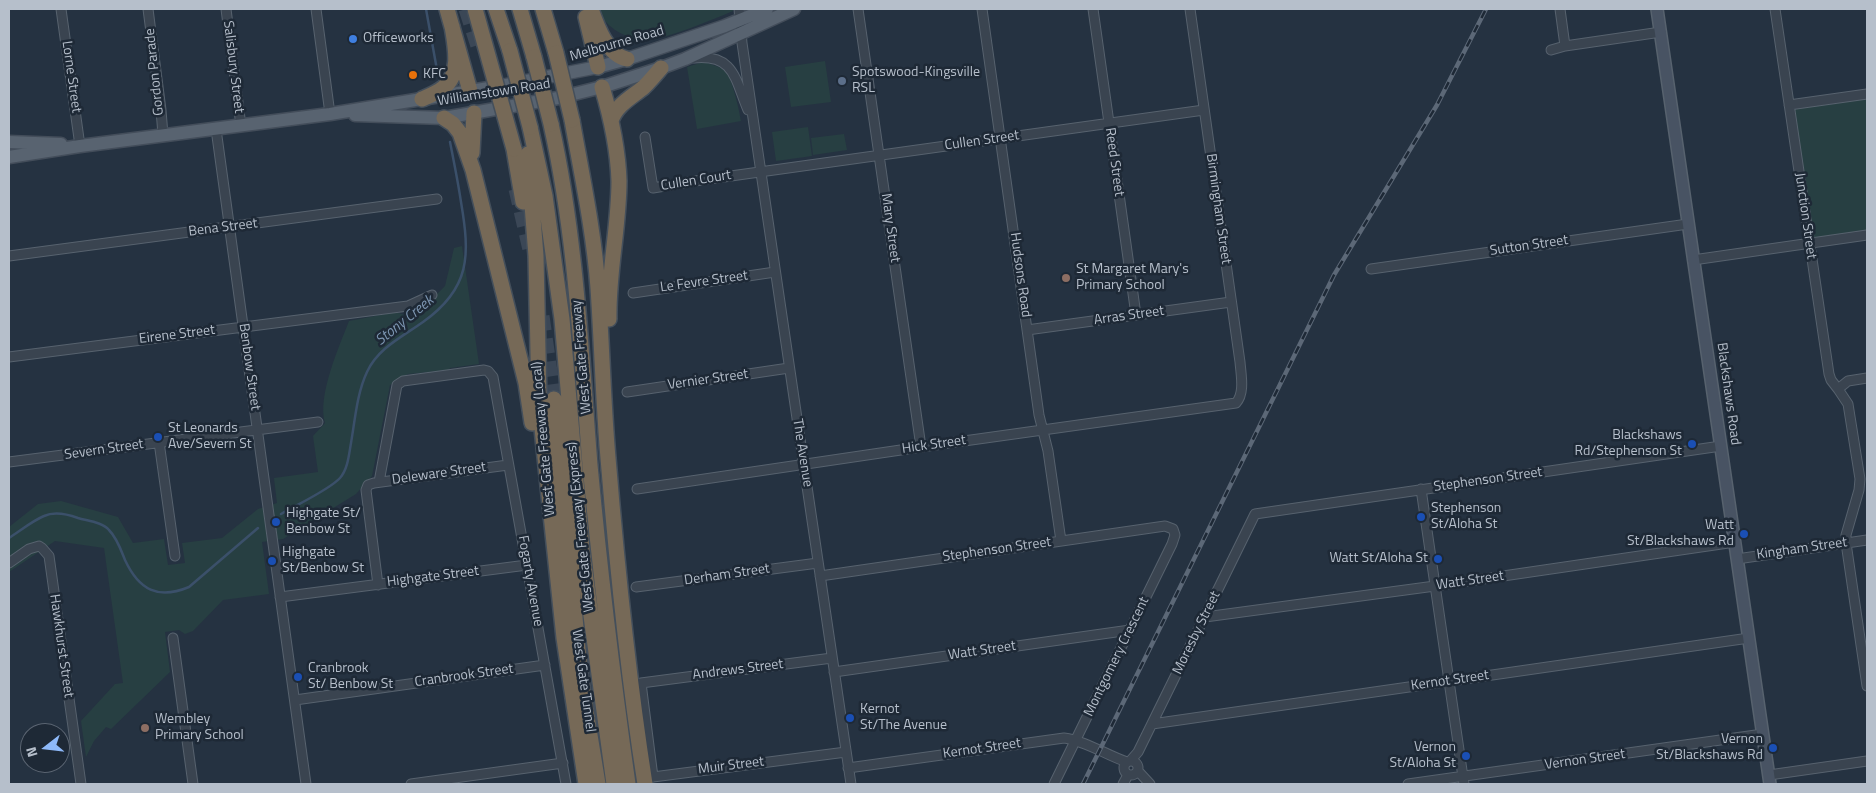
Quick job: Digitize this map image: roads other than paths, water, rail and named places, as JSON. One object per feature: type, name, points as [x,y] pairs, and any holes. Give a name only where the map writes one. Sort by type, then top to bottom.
[{"type":"highway","points":[[448,9],[470,91]]},
{"type":"highway","points":[[475,9],[514,149],[526,216],[538,342]]},
{"type":"highway","name":"West Gate Freeway (Local)","points":[[496,9],[522,92],[528,126],[536,256],[539,400],[564,638],[586,784]]},
{"type":"highway","name":"West Gate Freeway","points":[[520,9],[534,57],[562,172],[571,240],[599,558],[617,710]]},
{"type":"highway","points":[[543,9],[572,120],[598,286],[614,531],[627,655],[645,784]]},
{"type":"highway","points":[[584,9],[598,67]]},
{"type":"highway","points":[[591,9],[606,42],[616,54],[627,59]]},
{"type":"highway","points":[[422,99],[443,88],[452,76],[456,58],[452,26]]},
{"type":"highway","points":[[611,121],[618,107],[646,85],[661,68]]},
{"type":"highway","points":[[602,87],[611,121],[619,182],[610,269],[609,310],[614,531]]},
{"type":"highway","points":[[473,170],[472,133],[474,113]]},
{"type":"highway","points":[[444,118],[460,132],[473,170],[526,383],[557,580]]},
{"type":"highway","name":"West Gate Freeway (Express)","points":[[528,126],[545,196],[561,310],[582,550],[614,784]]},
{"type":"highway","name":"West Gate Tunnel","points":[[554,399],[581,680],[598,784]]},
{"type":"highway","points":[[617,710],[628,784]]},
{"type":"highway","points":[[617,710],[638,784]]},
{"type":"main road","name":"Melbourne Road","points":[[470,91],[598,67],[627,59],[740,14],[767,9]]},
{"type":"main road","points":[[598,67],[602,87],[685,59],[794,9]]},
{"type":"main road","name":"Blackshaws Road","points":[[1657,9],[1769,780]]},
{"type":"main road","name":"Williamstown Road","points":[[330,114],[444,118],[558,98],[602,87]]},
{"type":"main road","name":"Williamstown Road","points":[[9,157],[330,114],[470,91]]},
{"type":"main road","points":[[470,91],[474,113]]},
{"type":"main road","name":"Williamstown Road","points":[[9,142],[80,146]]},
{"type":"street","name":"Lorne Street","points":[[61,9],[80,146]]},
{"type":"street","name":"Gordon Parade","points":[[148,9],[161,110],[162,135]]},
{"type":"street","name":"Salisbury Street","points":[[226,9],[241,126]]},
{"type":"street","points":[[316,9],[330,114]]},
{"type":"street","name":"Mary Street","points":[[858,9],[921,447]]},
{"type":"street","name":"Hudsons Road","points":[[982,9],[1039,415],[1048,451],[1062,541]]},
{"type":"street","name":"Reed Street","points":[[1093,9],[1136,315]]},
{"type":"street","name":"Birmingham Street","points":[[1190,9],[1242,379],[1239,401],[1231,405]]},
{"type":"street","points":[[1560,9],[1565,46]]},
{"type":"street","name":"Junction Street","points":[[1775,9],[1826,365],[1831,380],[1848,404],[1860,479],[1859,490],[1846,535],[1846,543],[1867,686]]},
{"type":"street","name":"The Avenue","points":[[740,14],[760,172],[850,784]]},
{"type":"street","points":[[1551,50],[1565,46],[1660,32]]},
{"type":"street","name":"The Avenue","points":[[685,59],[707,56],[720,60],[729,67],[738,81],[753,121]]},
{"type":"street","points":[[1789,105],[1867,94]]},
{"type":"street","name":"Cullen Street","points":[[760,172],[1204,110]]},
{"type":"street","name":"Benbow Street","points":[[216,129],[306,784]]},
{"type":"street","name":"Cullen Court","points":[[645,137],[652,188],[760,172]]},
{"type":"street","name":"Bena Street","points":[[9,256],[437,199]]},
{"type":"street","name":"Sutton Street","points":[[1371,269],[1688,224]]},
{"type":"street","points":[[1693,260],[1867,235]]},
{"type":"street","name":"Le Fevre Street","points":[[633,293],[775,272]]},
{"type":"street","name":"Eirene Street","points":[[9,357],[408,306],[432,295]]},
{"type":"street","name":"Arras Street","points":[[1027,330],[1231,302]]},
{"type":"street","name":"Vernier Street","points":[[627,392],[789,368]]},
{"type":"street","name":"Fogarty Avenue","points":[[375,483],[397,385],[403,381],[488,371],[493,377],[566,784]]},
{"type":"street","points":[[1838,389],[1848,381],[1867,378]]},
{"type":"street","name":"Hick Street","points":[[637,489],[921,447],[1231,405]]},
{"type":"street","name":"Severn Street","points":[[9,462],[318,422]]},
{"type":"street","points":[[159,442],[175,556]]},
{"type":"street","name":"Stephenson Street","points":[[1255,514],[1721,446]]},
{"type":"street","name":"Deleware Street","points":[[375,483],[508,465]]},
{"type":"street","points":[[375,483],[366,490],[378,585]]},
{"type":"street","points":[[1421,489],[1463,781]]},
{"type":"street","name":"Moresby Street","points":[[1122,784],[1255,514]]},
{"type":"street","name":"Stephenson Street","points":[[820,576],[1165,526],[1173,529]]},
{"type":"street","name":"Montgomery Crescent","points":[[1054,784],[1175,538],[1173,529]]},
{"type":"street","name":"Kingham Street","points":[[1737,559],[1867,540]]},
{"type":"street","name":"Watt Street","points":[[1205,617],[1435,586],[1735,542]]},
{"type":"street","name":"Hawkhurst Street","points":[[9,562],[34,547],[42,548],[49,556],[81,784]]},
{"type":"street","name":"Derham Street","points":[[636,587],[818,563]]},
{"type":"street","name":"Highgate Street","points":[[280,597],[527,565]]},
{"type":"street","name":"Watt Street","points":[[834,672],[1130,630]]},
{"type":"street","points":[[173,638],[193,784]]},
{"type":"street","name":"Kernot Street","points":[[1152,724],[1749,638]]},
{"type":"street","name":"Andrews Street","points":[[645,682],[832,658]]},
{"type":"street","name":"Cranbrook Street","points":[[295,700],[545,665]]},
{"type":"street","name":"Muir Street","points":[[645,682],[641,683],[653,776],[846,752]]},
{"type":"street","name":"Vernon Street","points":[[1408,784],[1463,781],[1763,734]]},
{"type":"street","name":"Kernot Street","points":[[848,768],[1054,738],[1076,740],[1131,767]]},
{"type":"street","points":[[1769,780],[1867,761]]},
{"type":"street","points":[[411,784],[563,763]]},
{"type":"street","points":[[1131,767],[1146,784]]},
{"type":"street","points":[[1131,767],[1150,784]]},
{"type":"waterway","name":"Stony Creek","points":[[426,9],[437,70]]},
{"type":"waterway","name":"Stony Creek","points":[[281,514],[335,483],[340,478],[348,461],[357,407],[367,372],[377,356],[439,309],[458,283],[466,254],[466,238],[450,142]]},
{"type":"waterway","name":"Stony Creek","points":[[9,538],[44,516],[57,513],[99,523],[112,533],[130,570],[137,579],[151,590],[168,592],[189,587],[258,528]]},
{"type":"tunnel","points":[[466,9],[478,46]]},
{"type":"tunnel","points":[[516,189],[531,254]]},
{"type":"tunnel","points":[[542,316],[554,399]]},
{"type":"tunnel","points":[[571,353],[579,407]]},
{"type":"railway","points":[[1083,784],[1334,275],[1437,105],[1486,9]]},
{"type":"place","name":"Officeworks","points":[[353,39]]},
{"type":"place","name":"KFC","points":[[413,75]]},
{"type":"place","name":"Spotswood-Kingsville RSL","points":[[842,81]]},
{"type":"place","name":"St Margaret Mary's Primary School","points":[[1066,278]]},
{"type":"place","name":"St Leonards Ave/Severn St","points":[[158,437]]},
{"type":"place","name":"Blackshaws Rd/Stephenson St","points":[[1692,444]]},
{"type":"place","name":"Stephenson St/Aloha St","points":[[1421,517]]},
{"type":"place","name":"Highgate St/ Benbow St","points":[[276,522]]},
{"type":"place","name":"Watt St/Blackshaws Rd","points":[[1744,534]]},
{"type":"place","name":"Watt St/Aloha St","points":[[1438,559]]},
{"type":"place","name":"Highgate St/Benbow St","points":[[272,561]]},
{"type":"place","name":"Cranbrook St/ Benbow St","points":[[298,677]]},
{"type":"place","name":"Kernot St/The Avenue","points":[[850,718]]},
{"type":"place","name":"Wembley Primary School","points":[[145,728]]},
{"type":"place","name":"Vernon St/Blackshaws Rd","points":[[1773,748]]},
{"type":"place","name":"Vernon St/Aloha St","points":[[1466,756]]}]
